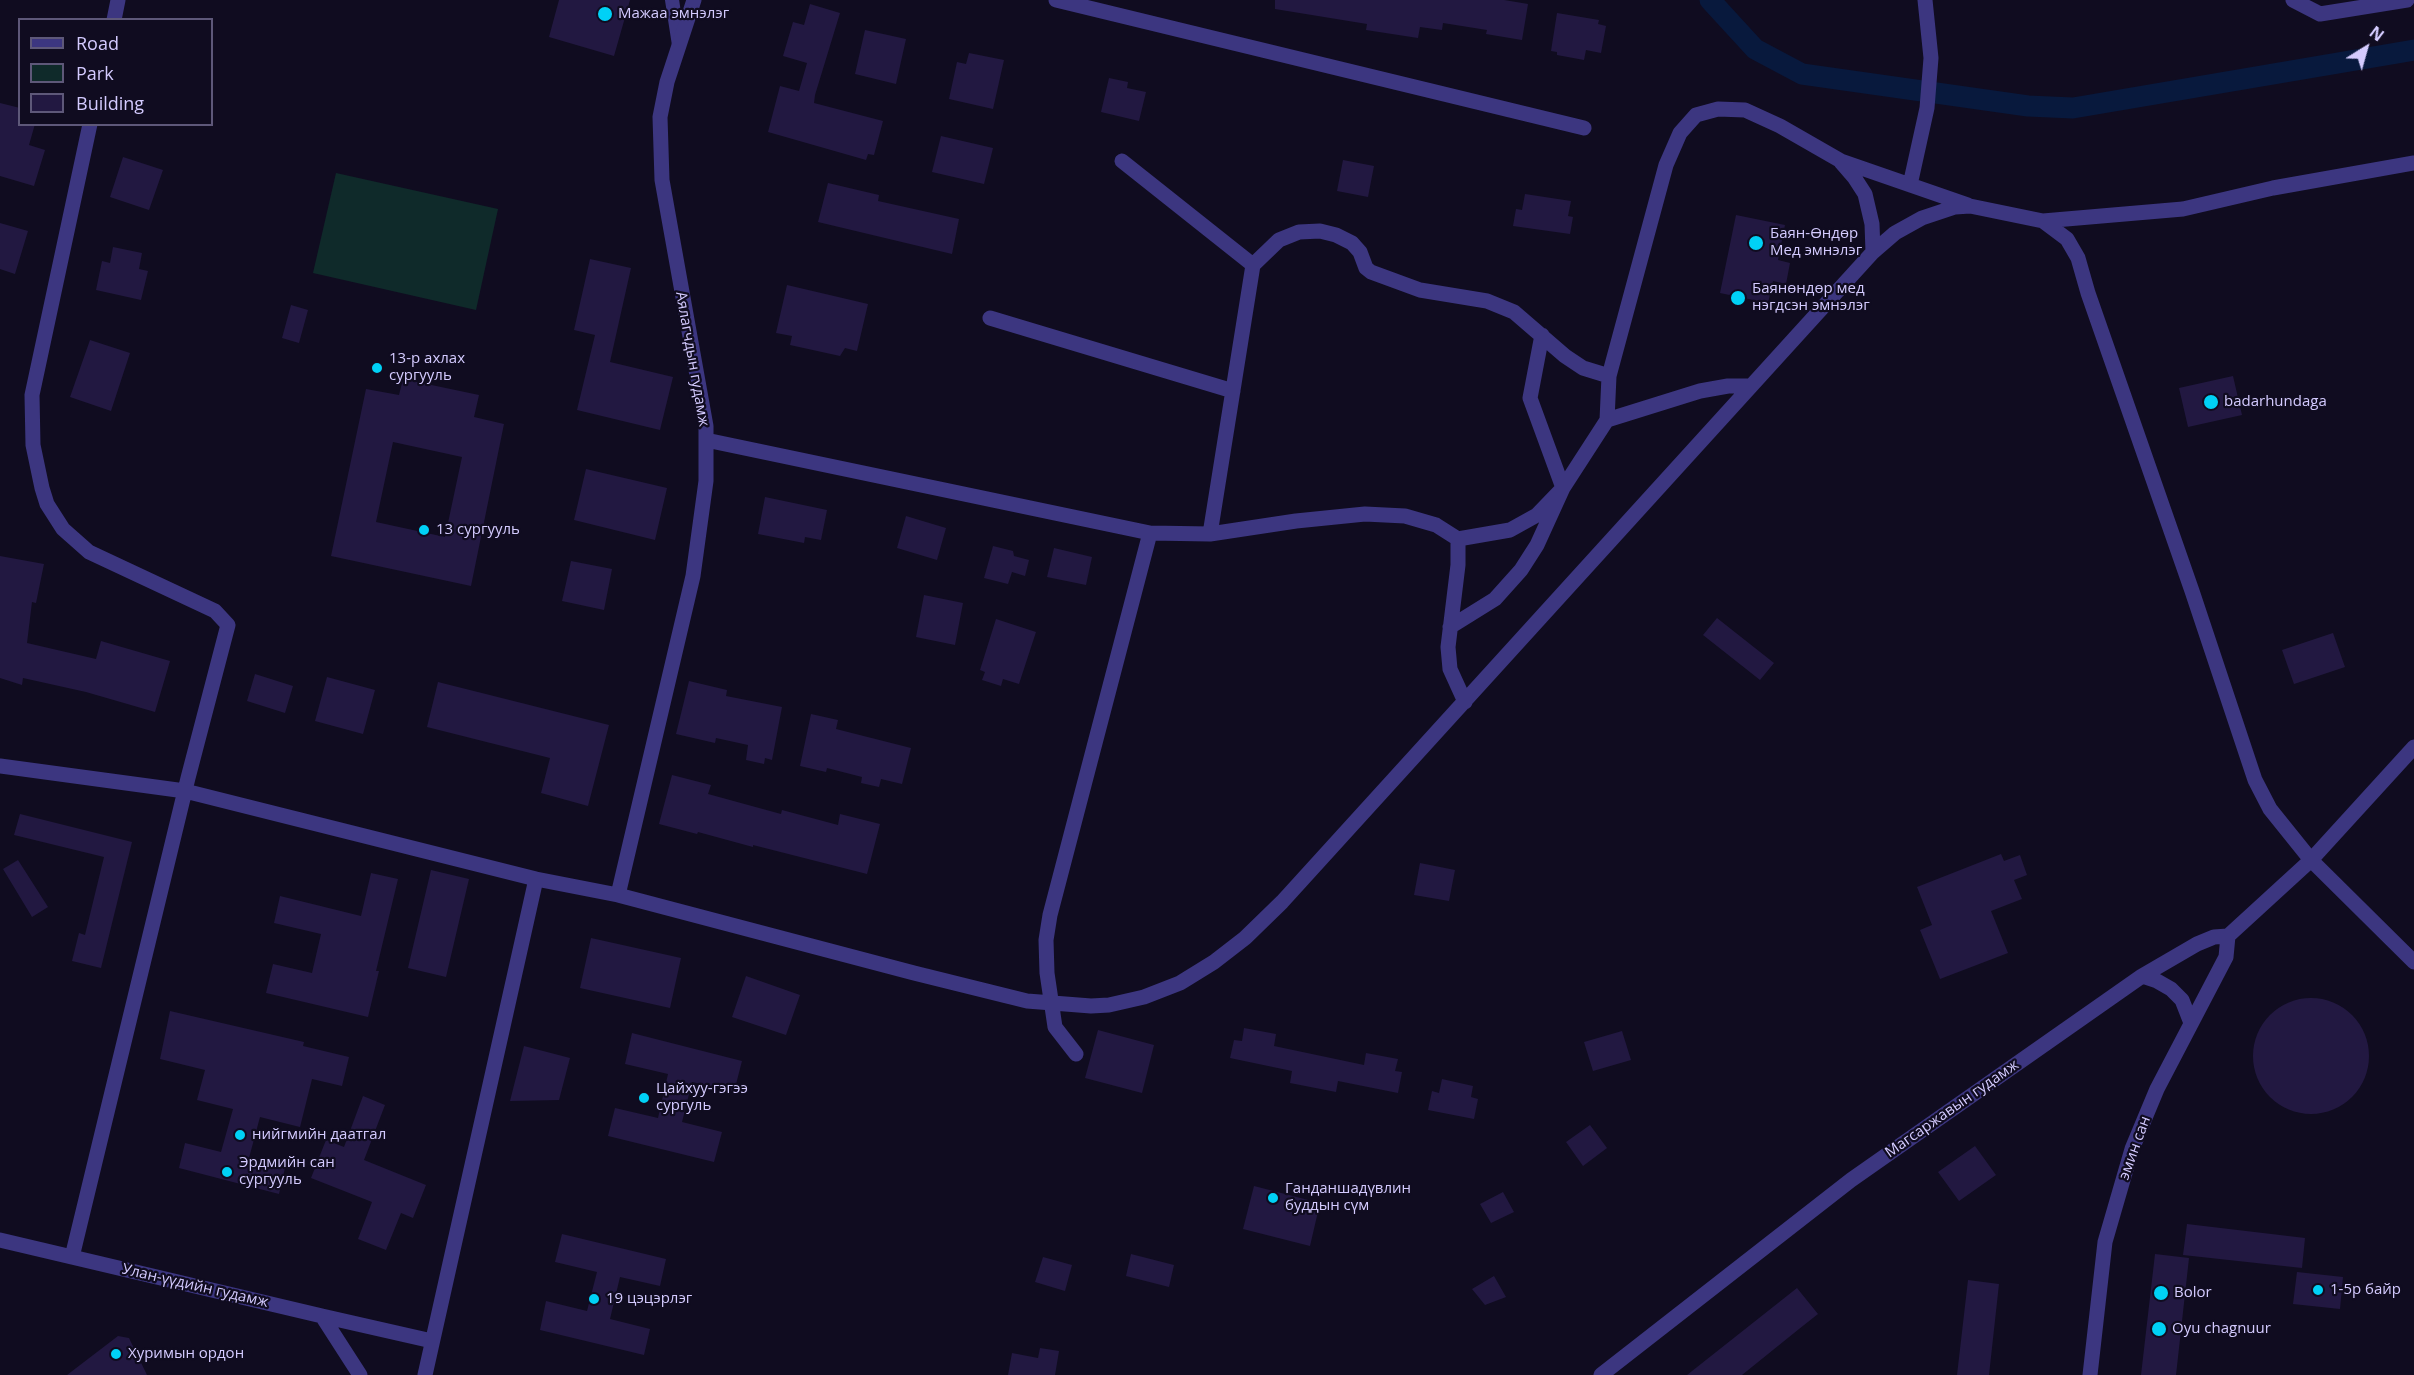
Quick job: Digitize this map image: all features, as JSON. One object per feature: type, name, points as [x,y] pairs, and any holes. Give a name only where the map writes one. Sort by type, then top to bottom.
[{"type":"street","points":[[114,18],[118,0]]},
{"type":"street","points":[[672,0],[679,45]]},
{"type":"street","name":"Аялагчдын гудамж","points":[[618,895],[693,576],[706,481],[706,426],[662,180],[660,117],[667,82],[694,0]]},
{"type":"street","points":[[1056,0],[1584,128]]},
{"type":"street","points":[[1910,185],[1927,108],[1931,58],[1925,0]]},
{"type":"street","points":[[2293,0],[2320,14],[2407,0]]},
{"type":"street","points":[[1450,627],[1495,599],[1521,570],[1537,545],[1563,488],[1608,420],[1609,376],[1666,165],[1680,133],[1696,116],[1718,109],[1745,110],[1780,126],[1841,162],[1970,206],[2043,221],[2183,209],[2273,188],[2414,163]]},
{"type":"street","points":[[72,1257],[185,791],[228,625],[215,611],[89,552],[63,529],[47,504],[42,488],[33,445],[32,395],[90,126]]},
{"type":"street","points":[[1122,160],[1253,265]]},
{"type":"street","points":[[1841,162],[1865,194],[1872,224],[1873,252]]},
{"type":"street","points":[[0,766],[185,791],[536,879],[618,895],[914,974],[1028,1001],[1051,1004],[1109,1005],[1144,998],[1180,983],[1230,950],[1282,902],[1873,252],[1895,233],[1922,218],[1955,207],[1970,206]]},
{"type":"street","points":[[2043,221],[2067,239],[2078,258],[2088,293],[2193,591],[2255,780],[2270,809],[2311,860],[2414,962]]},
{"type":"street","points":[[1210,534],[1253,265],[1279,240],[1299,232],[1320,231],[1336,235],[1352,243],[1360,252],[1366,268],[1371,272],[1420,290],[1487,301],[1514,312],[1565,356],[1583,368],[1609,376]]},
{"type":"street","points":[[990,318],[1233,391]]},
{"type":"street","points":[[1542,335],[1530,398],[1563,488]]},
{"type":"street","points":[[1608,420],[1700,391],[1728,386],[1751,386]]},
{"type":"street","points":[[706,440],[1150,533],[1210,534],[1296,521],[1365,514],[1405,516],[1436,525],[1458,539],[1509,530],[1537,515],[1563,488]]},
{"type":"street","points":[[1076,1054],[1055,1027],[1045,955],[1050,915],[1150,533]]},
{"type":"street","points":[[1458,539],[1458,565],[1448,647],[1450,669],[1465,702]]},
{"type":"street","name":"Магсаржавын гудамж","points":[[1601,1375],[1851,1180],[2142,976],[2197,944],[2214,937],[2228,936],[2311,860],[2414,747]]},
{"type":"street","points":[[425,1375],[536,879]]},
{"type":"street","name":"эмин сан","points":[[2090,1375],[2105,1242],[2132,1149],[2157,1089],[2226,957],[2228,936]]},
{"type":"street","points":[[2142,976],[2171,988],[2182,1000],[2191,1023]]},
{"type":"street","name":"Улан-үүдийн гудамж","points":[[0,1240],[432,1341]]},
{"type":"street","points":[[322,1316],[360,1375]]},
{"type":"green space","points":[[336,173],[498,209],[476,310],[313,273]]},
{"type":"building","points":[[559,0],[630,0],[614,56],[549,37]]},
{"type":"building","points":[[1275,0],[1504,0],[1528,4],[1522,40],[1486,34],[1487,30],[1443,23],[1442,30],[1420,27],[1418,38],[1366,30],[1367,24],[1275,9]]},
{"type":"building","points":[[810,4],[840,13],[814,103],[883,121],[874,155],[868,154],[866,160],[768,132],[780,86],[799,91],[807,63],[783,56],[793,22],[804,25]]},
{"type":"building","points":[[1557,13],[1599,20],[1598,24],[1606,26],[1601,53],[1586,50],[1584,60],[1557,55],[1557,52],[1551,51]]},
{"type":"building","points":[[865,30],[906,39],[896,84],[855,74]]},
{"type":"building","points":[[969,53],[1004,60],[993,109],[949,99],[957,62],[966,64]]},
{"type":"building","points":[[1109,78],[1128,82],[1127,88],[1146,92],[1139,121],[1101,112]]},
{"type":"building","points":[[0,103],[18,108],[18,126],[34,126],[29,145],[45,150],[34,186],[0,176]]},
{"type":"building","points":[[941,136],[993,148],[984,184],[932,172]]},
{"type":"building","points":[[123,157],[163,170],[149,210],[110,197]]},
{"type":"building","points":[[1343,160],[1374,166],[1368,197],[1337,191]]},
{"type":"building","points":[[828,183],[879,195],[878,201],[959,219],[952,254],[818,222]]},
{"type":"building","points":[[1525,194],[1571,201],[1568,216],[1573,217],[1570,234],[1513,226],[1516,209],[1522,210]]},
{"type":"building","name":"Баян-Өндөр Мед эмнэлэг","points":[[1736,215],[1785,225],[1778,260],[1790,263],[1786,284],[1773,281],[1768,303],[1720,293]]},
{"type":"building","points":[[0,223],[28,231],[15,274],[0,269]]},
{"type":"building","points":[[113,247],[142,253],[139,269],[148,271],[141,300],[96,290],[102,261],[110,263]]},
{"type":"building","points":[[590,259],[631,268],[610,362],[673,377],[660,430],[577,410],[595,335],[574,330]]},
{"type":"building","points":[[787,285],[868,304],[857,351],[845,348],[840,356],[790,345],[792,336],[776,333]]},
{"type":"building","points":[[291,305],[308,310],[299,343],[282,338]]},
{"type":"building","points":[[90,340],[130,353],[111,411],[70,397]]},
{"type":"building","name":"badarhundaga","points":[[2233,376],[2242,415],[2188,427],[2179,388]]},
{"type":"building","points":[[403,379],[479,395],[474,417],[504,424],[471,586],[331,556],[366,389],[399,395]],"holes":[[[393,442],[462,457],[445,537],[376,522]]]},
{"type":"building","points":[[586,469],[667,488],[655,540],[574,520]]},
{"type":"building","points":[[765,497],[827,510],[821,540],[805,537],[804,543],[758,534]]},
{"type":"building","points":[[906,516],[946,528],[937,560],[897,548]]},
{"type":"building","points":[[993,546],[1013,551],[1014,556],[1029,560],[1025,576],[1012,572],[1008,584],[984,578]]},
{"type":"building","points":[[1054,548],[1092,557],[1086,585],[1047,577]]},
{"type":"building","points":[[0,556],[44,564],[36,603],[32,602],[27,643],[96,659],[101,641],[170,661],[155,712],[86,692],[23,678],[22,685],[0,678]]},
{"type":"building","points":[[571,561],[612,569],[604,610],[562,601]]},
{"type":"building","points":[[924,595],[963,603],[955,645],[916,637]]},
{"type":"building","points":[[1717,618],[1774,663],[1760,680],[1703,635]]},
{"type":"building","points":[[996,619],[1036,632],[1019,684],[1003,679],[1001,686],[982,680],[985,672],[980,670]]},
{"type":"building","points":[[2333,633],[2345,667],[2294,684],[2282,650]]},
{"type":"building","points":[[255,674],[293,686],[285,713],[247,701]]},
{"type":"building","points":[[327,677],[375,690],[363,734],[315,721]]},
{"type":"building","points":[[689,681],[727,690],[726,696],[782,707],[772,760],[765,758],[764,764],[746,760],[748,745],[716,738],[715,743],[676,734]]},
{"type":"building","points":[[438,682],[609,725],[588,806],[541,793],[550,758],[427,727]]},
{"type":"building","points":[[811,714],[838,720],[836,729],[911,748],[902,784],[881,779],[879,787],[861,783],[862,777],[827,768],[826,772],[800,766]]},
{"type":"building","points":[[672,775],[711,785],[708,794],[781,814],[782,810],[838,825],[840,814],[880,824],[867,874],[659,824]]},
{"type":"building","points":[[20,814],[132,842],[101,968],[72,961],[79,933],[85,935],[104,857],[14,835]]},
{"type":"building","points":[[2001,854],[2004,861],[2020,855],[2027,875],[2014,880],[2022,899],[1991,911],[2008,953],[1940,979],[1920,930],[1932,925],[1917,887]]},
{"type":"building","points":[[18,860],[48,907],[32,917],[3,869]]},
{"type":"building","points":[[1420,863],[1455,870],[1449,901],[1414,895]]},
{"type":"building","points":[[431,870],[469,879],[446,977],[408,968]]},
{"type":"building","points":[[371,873],[398,879],[376,971],[379,971],[368,1017],[266,993],[273,964],[312,973],[321,934],[274,923],[280,896],[361,916]]},
{"type":"building","points":[[591,938],[681,958],[670,1008],[580,988]]},
{"type":"building","points":[[746,976],[800,995],[786,1035],[732,1017]]},
{"type":"building","points":[[2311,998],[2333,1002],[2352,1015],[2365,1034],[2369,1056],[2365,1078],[2352,1097],[2333,1110],[2311,1114],[2289,1110],[2270,1097],[2257,1078],[2253,1056],[2257,1034],[2270,1015],[2289,1002]]},
{"type":"building","points":[[170,1011],[304,1042],[303,1046],[349,1057],[342,1086],[312,1079],[300,1127],[260,1117],[249,1158],[285,1168],[279,1194],[179,1168],[185,1143],[221,1152],[233,1109],[197,1100],[205,1070],[160,1059]]},
{"type":"building","points":[[1244,1028],[1276,1034],[1274,1046],[1364,1065],[1366,1053],[1398,1059],[1395,1071],[1402,1072],[1398,1093],[1338,1081],[1336,1092],[1290,1083],[1292,1071],[1230,1058],[1234,1040],[1242,1041]]},
{"type":"building","points":[[1098,1030],[1154,1045],[1142,1093],[1085,1078]]},
{"type":"building","points":[[1622,1031],[1631,1060],[1593,1071],[1584,1042]]},
{"type":"building","points":[[632,1033],[742,1061],[734,1092],[692,1082],[682,1122],[722,1132],[714,1162],[608,1136],[615,1108],[658,1118],[668,1074],[625,1064]]},
{"type":"building","points":[[524,1046],[570,1058],[559,1100],[510,1101]]},
{"type":"building","points":[[1442,1079],[1473,1086],[1471,1097],[1478,1099],[1474,1119],[1428,1110],[1432,1091],[1439,1093]]},
{"type":"building","points":[[363,1096],[385,1105],[364,1160],[426,1185],[413,1218],[401,1213],[386,1250],[358,1239],[372,1202],[311,1178],[326,1140],[344,1147]]},
{"type":"building","points":[[1590,1125],[1607,1148],[1583,1166],[1566,1142]]},
{"type":"building","points":[[1975,1146],[1996,1175],[1959,1201],[1938,1172]]},
{"type":"building","points":[[1254,1186],[1320,1203],[1310,1246],[1243,1229]]},
{"type":"building","points":[[1503,1192],[1514,1212],[1491,1223],[1480,1204]]},
{"type":"building","points":[[2187,1224],[2305,1238],[2302,1268],[2183,1255]]},
{"type":"building","points":[[562,1234],[666,1259],[660,1286],[620,1277],[610,1319],[650,1329],[644,1355],[540,1330],[546,1301],[587,1311],[597,1272],[555,1262]]},
{"type":"building","points":[[1131,1254],[1174,1265],[1169,1287],[1126,1276]]},
{"type":"building","points":[[2155,1254],[2189,1258],[2176,1375],[2141,1375]]},
{"type":"building","points":[[1043,1257],[1072,1265],[1065,1291],[1035,1282]]},
{"type":"building","points":[[2297,1272],[2343,1277],[2340,1309],[2293,1304]]},
{"type":"building","points":[[1494,1276],[1506,1297],[1485,1305],[1472,1289]]},
{"type":"building","points":[[1968,1280],[1999,1284],[1989,1375],[1957,1375]]},
{"type":"building","points":[[1797,1288],[1818,1314],[1742,1375],[1687,1375]]},
{"type":"building","name":"Хуримын ордон","points":[[118,1336],[129,1338],[147,1375],[67,1375]]},
{"type":"building","points":[[1040,1348],[1059,1351],[1055,1375],[1008,1375],[1012,1353],[1038,1358]]},
{"type":"waterway","points":[[1710,0],[1755,49],[1802,74],[2028,106],[2073,108],[2414,50]]},
{"type":"place","name":"Maжаа эмнэлэг","points":[[605,14]]},
{"type":"place","name":"Баян-Өндөр Мед эмнэлэг","points":[[1756,243]]},
{"type":"place","name":"Баянөндөр мед нэгдсэн эмнэлэг","points":[[1738,298]]},
{"type":"place","name":"13-р ахлах сургууль","points":[[377,368]]},
{"type":"place","name":"badarhundaga","points":[[2211,402]]},
{"type":"place","name":"13 сургууль","points":[[424,530]]},
{"type":"place","name":"Цайхуу-гэгээ сургуль","points":[[644,1098]]},
{"type":"place","name":"нийгмийн даатгал","points":[[240,1135]]},
{"type":"place","name":"Эрдмийн сан сургууль","points":[[227,1172]]},
{"type":"place","name":"Ганданшадүвлин буддын сүм","points":[[1273,1198]]},
{"type":"place","name":"1-5р байр","points":[[2318,1290]]},
{"type":"place","name":"Bolor","points":[[2161,1293]]},
{"type":"place","name":"19 цэцэрлэг","points":[[594,1299]]},
{"type":"place","name":"Oyu chagnuur","points":[[2159,1329]]},
{"type":"place","name":"Хуримын ордон","points":[[116,1354]]}]
